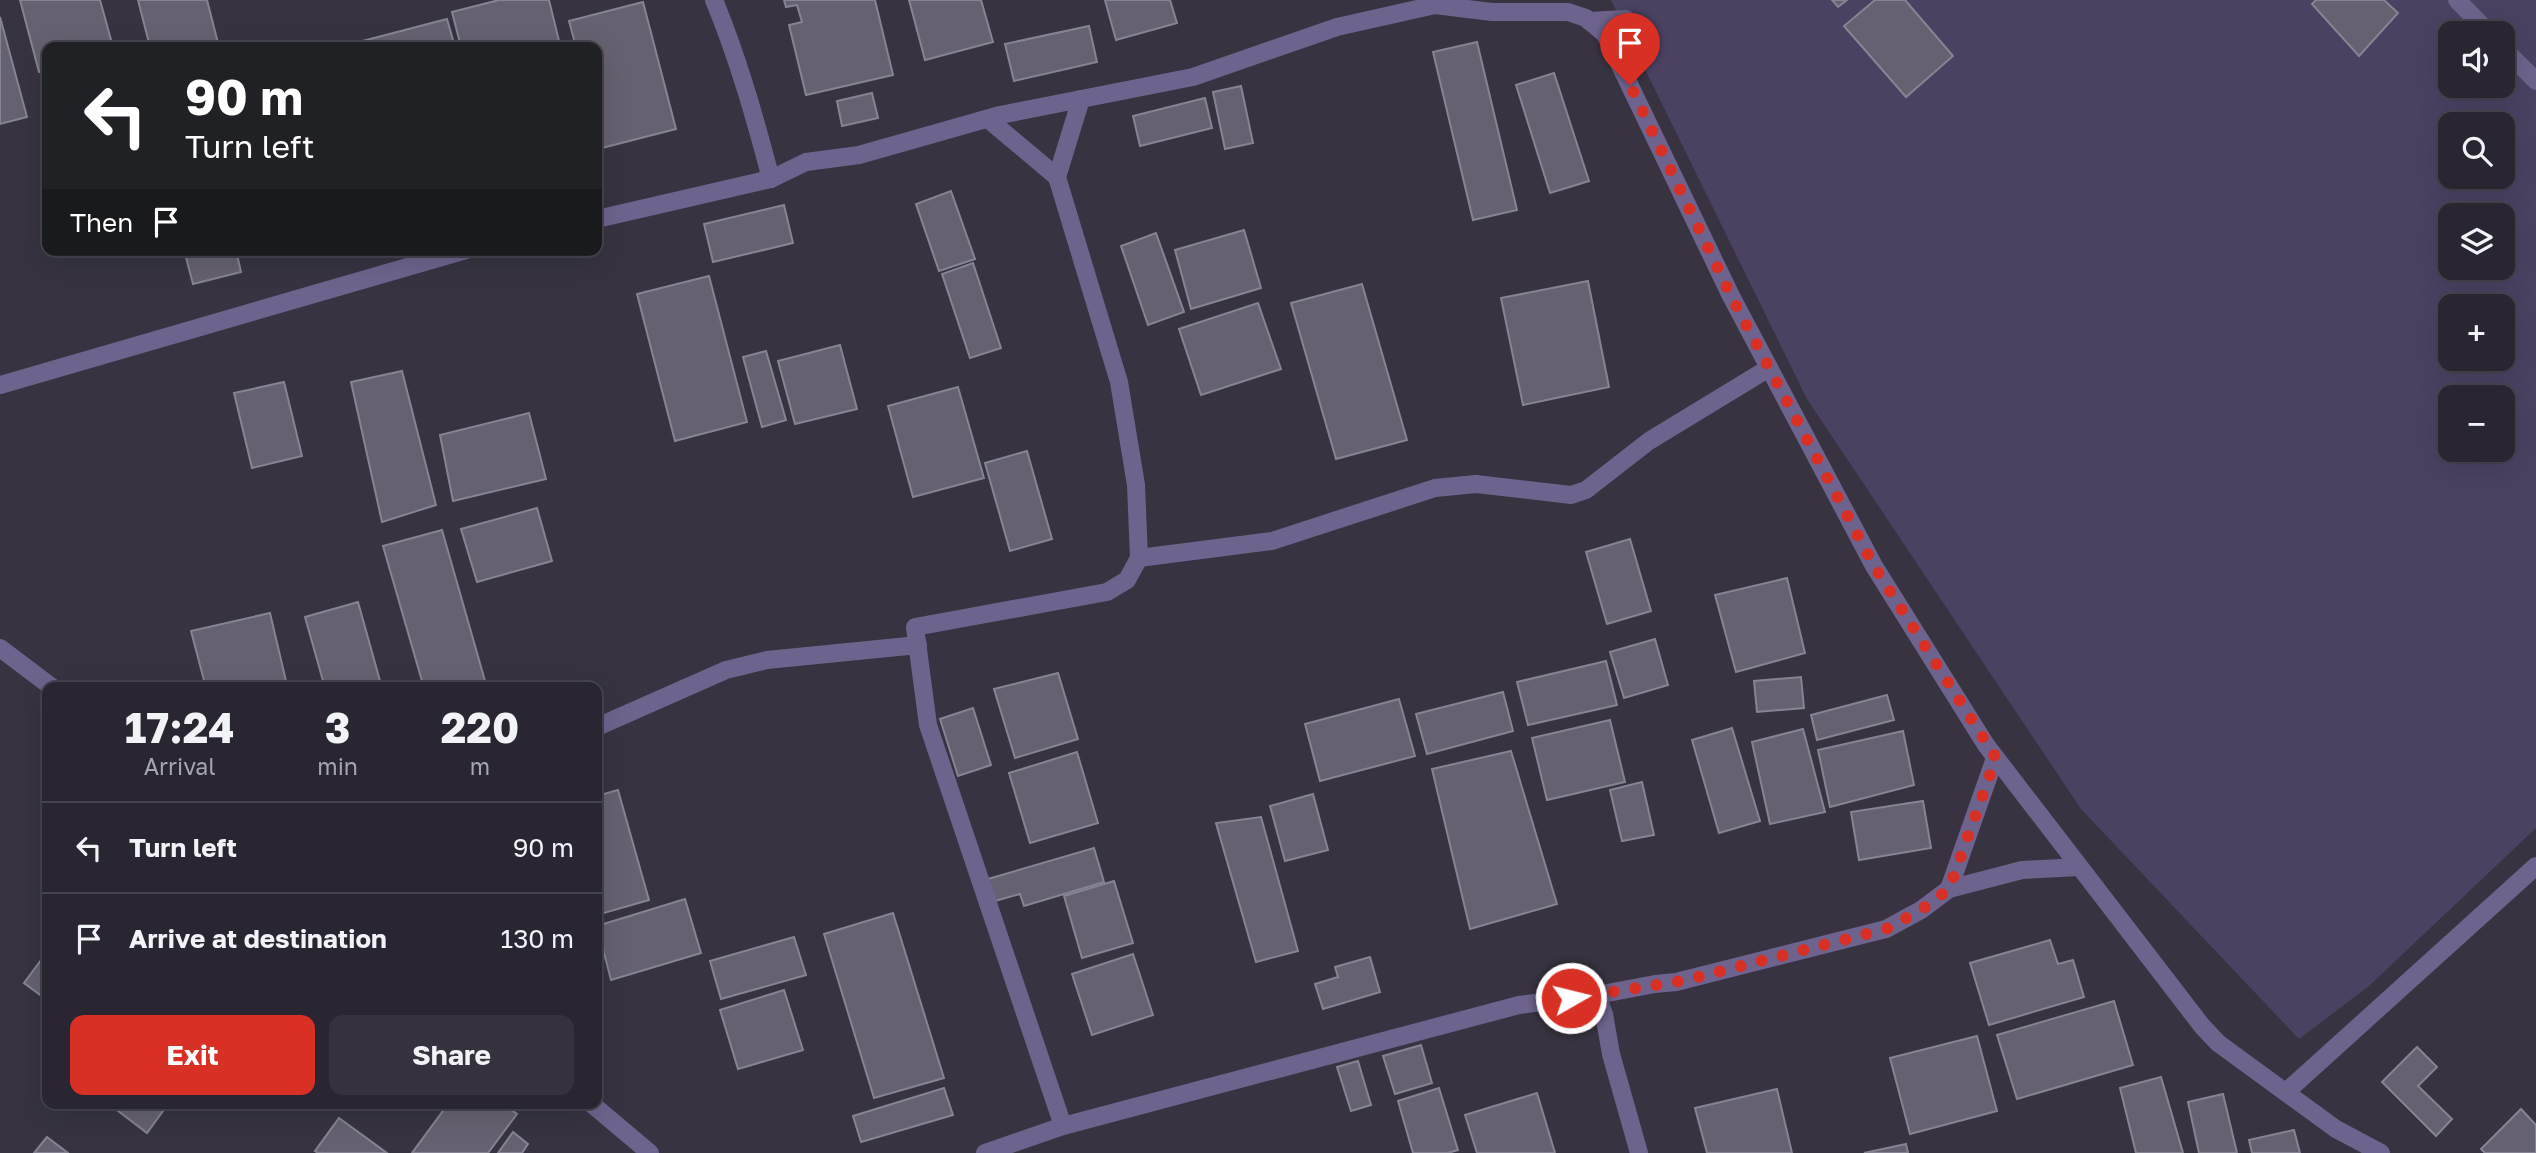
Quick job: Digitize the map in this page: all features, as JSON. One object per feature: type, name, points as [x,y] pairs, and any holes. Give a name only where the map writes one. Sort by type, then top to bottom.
[{"type":"street","points":[[714,0],[729,37],[771,178]]},
{"type":"street","points":[[2457,0],[2477,21]]},
{"type":"street","points":[[602,218],[771,178],[806,162],[859,155],[988,119],[1193,77],[1337,27],[1434,5],[1492,12],[1564,6],[1605,34],[1731,296],[1874,566],[1996,758],[2202,1026],[2218,1043],[2336,1129],[2381,1153]]},
{"type":"street","points":[[1589,21],[1626,19],[1618,60]]},
{"type":"street","points":[[2515,60],[2536,81]]},
{"type":"street","points":[[1057,177],[1081,99]]},
{"type":"street","points":[[988,119],[1057,177],[1119,382],[1136,485],[1139,558],[1128,580],[1107,592],[915,628],[928,725],[1063,1126]]},
{"type":"street","points":[[0,385],[445,256]]},
{"type":"street","points":[[1139,558],[1272,541],[1436,488],[1476,484],[1570,495],[1578,493],[1586,490],[1649,441],[1769,369]]},
{"type":"street","points":[[602,725],[726,670],[767,660],[918,645]]},
{"type":"street","points":[[0,648],[45,682]]},
{"type":"street","points":[[1949,889],[1996,758]]},
{"type":"street","points":[[2286,1092],[2536,866]]},
{"type":"street","points":[[985,1153],[1063,1126],[1519,1005],[1676,982],[1886,929],[1921,910],[1949,889],[2021,870],[2079,867]]},
{"type":"street","points":[[1597,995],[1639,1153]]},
{"type":"street","points":[[598,1109],[650,1153]]},
{"type":"shaded area","points":[[1611,0],[2536,0],[2536,828],[2369,986],[2299,1039],[2081,809],[1807,399]]},
{"type":"building","points":[[20,0],[100,0],[112,42],[42,42],[42,71],[39,72]]},
{"type":"building","points":[[138,0],[207,0],[218,42],[149,42]]},
{"type":"building","points":[[499,0],[549,0],[559,41],[460,42],[452,12]]},
{"type":"building","points":[[784,0],[875,0],[893,75],[806,95],[789,25],[802,22],[797,5],[786,7]]},
{"type":"building","points":[[909,0],[981,0],[993,42],[925,60]]},
{"type":"building","points":[[1105,0],[1170,0],[1177,23],[1116,40]]},
{"type":"building","points":[[1832,0],[1847,0],[1838,7]]},
{"type":"building","points":[[1875,0],[1905,0],[1953,56],[1906,97],[1844,26]]},
{"type":"building","points":[[2316,0],[2384,0],[2398,13],[2359,56],[2312,4]]},
{"type":"building","points":[[643,2],[676,129],[602,148],[602,42],[575,42],[569,21]]},
{"type":"building","points":[[0,17],[27,117],[0,124]]},
{"type":"building","points":[[447,19],[454,42],[359,42]]},
{"type":"building","points":[[1089,26],[1097,62],[1014,81],[1005,44]]},
{"type":"building","points":[[1477,42],[1517,210],[1473,220],[1433,52]]},
{"type":"building","points":[[1554,73],[1589,181],[1550,193],[1516,85]]},
{"type":"building","points":[[1241,86],[1253,143],[1225,149],[1213,92]]},
{"type":"building","points":[[872,93],[878,118],[842,126],[837,101]]},
{"type":"building","points":[[1205,98],[1212,128],[1140,146],[1133,116]]},
{"type":"building","points":[[951,191],[975,259],[939,271],[916,204]]},
{"type":"building","points":[[784,205],[793,243],[713,262],[704,224]]},
{"type":"building","points":[[1244,230],[1261,288],[1191,309],[1175,250]]},
{"type":"building","points":[[1156,233],[1184,312],[1148,325],[1121,246]]},
{"type":"building","points":[[186,256],[237,256],[241,272],[193,284]]},
{"type":"building","points":[[973,263],[1001,348],[970,358],[942,274]]},
{"type":"building","points":[[709,276],[747,422],[675,441],[637,294]]},
{"type":"building","points":[[1588,281],[1609,387],[1523,405],[1501,298]]},
{"type":"building","points":[[1362,284],[1407,440],[1336,459],[1291,303]]},
{"type":"building","points":[[1258,303],[1281,369],[1201,395],[1179,329]]},
{"type":"building","points":[[840,345],[857,409],[795,424],[778,361]]},
{"type":"building","points":[[766,351],[786,420],[762,427],[743,357]]},
{"type":"building","points":[[402,371],[436,505],[382,522],[351,382]]},
{"type":"building","points":[[284,382],[302,456],[252,468],[234,393]]},
{"type":"building","points":[[958,387],[984,478],[913,497],[888,406]]},
{"type":"building","points":[[529,413],[546,479],[453,501],[440,435]]},
{"type":"building","points":[[1027,451],[1052,539],[1010,551],[985,463]]},
{"type":"building","points":[[537,508],[552,561],[477,582],[461,529]]},
{"type":"building","points":[[442,530],[485,682],[422,682],[383,546]]},
{"type":"building","points":[[1630,539],[1651,611],[1607,624],[1586,552]]},
{"type":"building","points":[[1787,578],[1805,653],[1736,672],[1715,595]]},
{"type":"building","points":[[358,602],[380,682],[323,682],[305,617]]},
{"type":"building","points":[[270,613],[286,681],[204,682],[191,631]]},
{"type":"building","points":[[1655,639],[1668,685],[1624,698],[1610,652]]},
{"type":"building","points":[[1606,661],[1617,705],[1528,725],[1517,682]]},
{"type":"building","points":[[1058,673],[1078,739],[1015,758],[994,689]]},
{"type":"building","points":[[1801,677],[1804,708],[1757,712],[1754,681]]},
{"type":"building","points":[[1503,692],[1513,731],[1427,754],[1416,714]]},
{"type":"building","points":[[1887,695],[1894,720],[1817,740],[1811,715]]},
{"type":"building","points":[[1399,699],[1415,756],[1320,781],[1305,724]]},
{"type":"building","points":[[973,708],[991,765],[958,776],[940,719]]},
{"type":"building","points":[[1610,720],[1625,782],[1547,800],[1532,738]]},
{"type":"building","points":[[1732,728],[1760,821],[1719,833],[1692,740]]},
{"type":"building","points":[[1803,729],[1825,812],[1770,824],[1752,742]]},
{"type":"building","points":[[1903,731],[1914,785],[1830,807],[1818,750]]},
{"type":"building","points":[[1511,751],[1557,904],[1470,929],[1432,769]]},
{"type":"building","points":[[1077,752],[1098,823],[1030,843],[1009,773]]},
{"type":"building","points":[[1642,782],[1654,835],[1622,841],[1610,790]]},
{"type":"building","points":[[618,790],[649,900],[602,914],[602,795]]},
{"type":"building","points":[[1313,794],[1328,850],[1285,861],[1270,806]]},
{"type":"building","points":[[1923,801],[1931,848],[1859,860],[1851,812]]},
{"type":"building","points":[[1261,817],[1298,951],[1256,962],[1216,823]]},
{"type":"building","points":[[1094,848],[1104,882],[1024,906],[1020,894],[995,901],[988,879]]},
{"type":"building","points":[[1114,881],[1133,943],[1082,958],[1064,896]]},
{"type":"building","points":[[685,899],[701,953],[611,980],[602,945],[602,924]]},
{"type":"building","points":[[893,913],[944,1078],[874,1098],[824,934]]},
{"type":"building","points":[[794,937],[806,975],[721,999],[710,961]]},
{"type":"building","points":[[2050,940],[2058,964],[2073,960],[2084,997],[1989,1025],[1970,963]]},
{"type":"building","points":[[1133,954],[1153,1015],[1092,1035],[1072,974]]},
{"type":"building","points":[[1370,957],[1380,992],[1323,1009],[1315,984],[1338,977],[1335,967]]},
{"type":"building","points":[[42,959],[42,996],[24,983]]},
{"type":"building","points":[[784,990],[803,1050],[738,1069],[720,1010]]},
{"type":"building","points":[[2114,1001],[2133,1065],[2017,1099],[1997,1035]]},
{"type":"building","points":[[1977,1036],[1997,1111],[1910,1134],[1890,1058]]},
{"type":"building","points":[[1421,1045],[1432,1083],[1395,1094],[1383,1056]]},
{"type":"building","points":[[2417,1047],[2437,1067],[2418,1086],[2452,1119],[2436,1136],[2382,1082]]},
{"type":"building","points":[[1358,1061],[1371,1105],[1351,1111],[1337,1067]]},
{"type":"building","points":[[2161,1077],[2183,1153],[2136,1153],[2120,1088]]},
{"type":"building","points":[[944,1088],[953,1115],[861,1142],[853,1116]]},
{"type":"building","points":[[1439,1088],[1458,1150],[1448,1153],[1413,1153],[1398,1101]]},
{"type":"building","points":[[1777,1089],[1792,1153],[1707,1153],[1695,1108]]},
{"type":"building","points":[[1537,1093],[1555,1153],[1477,1153],[1465,1115]]},
{"type":"building","points":[[2223,1094],[2237,1153],[2199,1153],[2188,1102]]},
{"type":"building","points":[[116,1109],[164,1109],[147,1133]]},
{"type":"building","points":[[444,1109],[510,1109],[517,1114],[488,1153],[412,1153]]},
{"type":"building","points":[[2521,1109],[2536,1125],[2536,1153],[2485,1153],[2481,1149]]},
{"type":"building","points":[[339,1118],[387,1153],[315,1151]]},
{"type":"building","points":[[2294,1130],[2300,1153],[2252,1153],[2249,1140]]},
{"type":"building","points":[[513,1132],[528,1144],[522,1153],[498,1153]]},
{"type":"building","points":[[47,1137],[68,1153],[34,1153]]},
{"type":"building","points":[[1906,1144],[1908,1153],[1864,1153]]},
{"type":"route","points":[[1571,998],[1702,976],[1886,929],[1921,910],[1949,889],[1996,758],[1874,566],[1731,296],[1630,85]]}]
